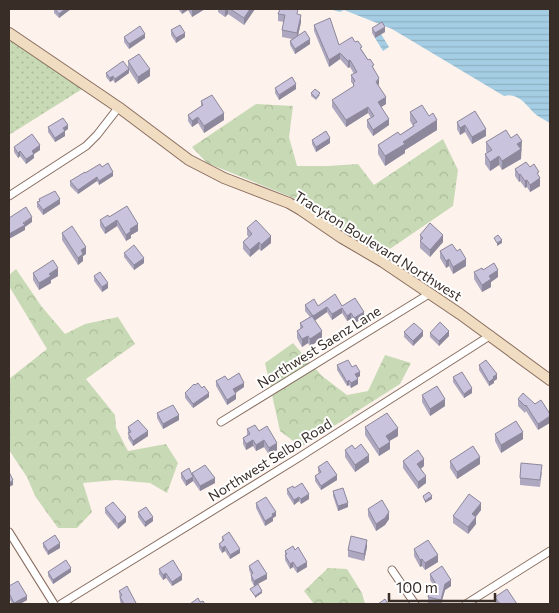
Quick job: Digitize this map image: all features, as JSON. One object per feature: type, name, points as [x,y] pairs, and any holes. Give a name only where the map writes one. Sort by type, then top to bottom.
[{"type":"main road","name":"Tracyton Boulevard Northwest","points":[[9,33],[118,108],[189,160],[240,185],[289,203],[383,262],[491,335],[550,380]]},
{"type":"street","points":[[9,196],[86,146],[118,108]]},
{"type":"street","name":"Northwest Saenz Lane","points":[[221,422],[429,294]]},
{"type":"street","name":"Northwest Selbo Road","points":[[61,604],[298,458],[491,335]]},
{"type":"street","points":[[9,532],[54,604]]},
{"type":"street","points":[[466,604],[550,551]]},
{"type":"street","points":[[392,570],[415,604]]},
{"type":"green space","points":[[9,33],[87,86],[9,135]]},
{"type":"green space","points":[[256,104],[293,106],[289,137],[297,166],[358,164],[374,185],[443,139],[458,170],[453,206],[381,255],[296,199],[207,163],[192,147]]},
{"type":"green space","points":[[16,269],[42,307],[65,334],[85,324],[118,317],[135,344],[86,379],[115,415],[116,428],[128,451],[166,444],[178,463],[167,493],[150,483],[116,480],[83,483],[92,512],[77,528],[58,528],[35,496],[27,477],[9,450],[9,379],[47,349],[9,286],[9,275]]},
{"type":"green space","points":[[293,343],[322,376],[347,395],[368,391],[385,355],[411,363],[400,384],[301,447],[280,431],[265,363]]},
{"type":"green space","points":[[328,568],[347,569],[362,593],[365,604],[314,604],[304,591]]},
{"type":"water","points":[[329,9],[550,9],[550,123],[535,114],[517,97],[504,96],[392,29],[344,10],[340,12]]},
{"type":"water","points":[[381,34],[389,47],[383,51],[375,38]]},
{"type":"building","points":[[55,9],[65,9],[59,14]]},
{"type":"building","points":[[230,9],[250,9],[244,18]]},
{"type":"building","points":[[280,9],[298,9],[297,14],[301,15],[297,33],[282,30],[285,15],[278,14]]},
{"type":"building","points":[[330,18],[339,45],[352,37],[355,42],[358,41],[368,60],[370,59],[374,65],[372,66],[379,78],[376,82],[386,97],[378,102],[389,119],[373,130],[367,120],[374,116],[368,107],[346,120],[332,100],[354,86],[353,83],[355,81],[351,75],[357,72],[350,60],[348,61],[340,53],[329,60],[314,25]]},
{"type":"building","points":[[382,22],[385,27],[375,33],[372,28]]},
{"type":"building","points":[[180,25],[185,33],[176,38],[171,30]]},
{"type":"building","points":[[140,26],[145,34],[129,44],[124,37]]},
{"type":"building","points":[[305,31],[310,39],[295,49],[290,41]]},
{"type":"building","points":[[139,54],[150,69],[138,77],[128,61]]},
{"type":"building","points":[[123,61],[129,69],[115,79],[113,76],[110,78],[106,73]]},
{"type":"building","points":[[292,77],[296,84],[279,95],[275,88]]},
{"type":"building","points":[[315,89],[320,93],[316,98],[311,93]]},
{"type":"building","points":[[212,95],[224,113],[204,126],[198,117],[192,121],[188,115],[203,105],[201,101]]},
{"type":"building","points":[[422,105],[429,116],[433,113],[437,120],[403,142],[405,144],[385,156],[378,145],[398,132],[400,135],[414,126],[413,124],[417,122],[410,112]]},
{"type":"building","points":[[475,111],[486,129],[472,137],[465,125],[460,128],[457,122]]},
{"type":"building","points":[[63,118],[68,125],[63,128],[65,131],[55,138],[48,127]]},
{"type":"building","points":[[506,130],[511,138],[517,134],[522,141],[517,144],[521,149],[502,161],[499,156],[490,162],[485,154],[492,150],[486,142]]},
{"type":"building","points":[[326,131],[330,138],[316,147],[312,140]]},
{"type":"building","points":[[32,134],[40,145],[32,151],[34,154],[26,159],[14,147]]},
{"type":"building","points":[[526,162],[530,167],[534,164],[539,172],[537,173],[540,178],[530,185],[515,169]]},
{"type":"building","points":[[108,163],[113,172],[99,181],[97,177],[78,190],[70,181],[100,164],[102,167]]},
{"type":"building","points":[[55,191],[60,199],[43,210],[37,202],[40,201],[39,199]]},
{"type":"building","points":[[127,206],[138,224],[130,229],[131,231],[126,235],[117,220],[105,228],[100,220]]},
{"type":"building","points":[[26,207],[32,217],[23,223],[25,225],[9,234],[9,218]]},
{"type":"building","points":[[256,220],[271,236],[261,245],[259,242],[250,250],[243,242],[252,234],[247,228]]},
{"type":"building","points":[[430,223],[443,235],[430,250],[420,241],[423,238],[420,235]]},
{"type":"building","points":[[72,226],[86,247],[81,250],[83,254],[78,258],[62,233]]},
{"type":"building","points":[[498,235],[502,240],[497,243],[494,238]]},
{"type":"building","points":[[452,244],[457,251],[460,249],[466,259],[453,267],[449,259],[446,261],[440,251]]},
{"type":"building","points":[[134,245],[144,258],[134,265],[124,253]]},
{"type":"building","points":[[53,260],[58,268],[49,274],[51,276],[39,283],[33,273]]},
{"type":"building","points":[[494,263],[498,270],[489,276],[491,279],[482,285],[474,272],[482,268],[483,270]]},
{"type":"building","points":[[100,272],[108,283],[102,287],[94,276]]},
{"type":"building","points":[[335,294],[342,306],[355,298],[364,312],[354,318],[351,313],[347,316],[342,308],[332,314],[327,307],[313,316],[305,305],[314,299],[318,306]]},
{"type":"building","points":[[312,316],[322,331],[310,339],[308,336],[302,339],[297,331],[303,327],[300,323]]},
{"type":"building","points":[[440,322],[449,331],[439,341],[430,333]]},
{"type":"building","points":[[414,323],[423,331],[413,341],[404,332]]},
{"type":"building","points":[[348,360],[352,367],[356,365],[360,372],[355,374],[358,379],[351,383],[349,380],[347,382],[337,365]]},
{"type":"building","points":[[486,360],[497,374],[489,382],[479,365]]},
{"type":"building","points":[[462,372],[472,388],[464,394],[453,377]]},
{"type":"building","points":[[239,373],[244,383],[233,389],[236,394],[227,400],[216,381],[225,376],[228,380]]},
{"type":"building","points":[[198,383],[202,388],[204,386],[209,393],[193,404],[185,393],[194,384]]},
{"type":"building","points":[[437,386],[445,399],[430,409],[422,395]]},
{"type":"building","points":[[523,393],[535,404],[541,400],[550,416],[538,424],[526,405],[518,399]]},
{"type":"building","points":[[173,405],[179,415],[163,424],[157,413]]},
{"type":"building","points":[[387,413],[398,428],[386,436],[390,442],[379,449],[365,427]]},
{"type":"building","points":[[138,420],[148,431],[133,441],[128,433],[131,432],[128,427]]},
{"type":"building","points":[[516,421],[523,432],[501,445],[495,434]]},
{"type":"building","points":[[255,425],[259,431],[267,426],[277,443],[269,448],[264,440],[256,445],[253,440],[246,444],[243,438],[250,434],[247,429]]},
{"type":"building","points":[[361,444],[369,455],[355,465],[345,450],[352,445],[355,449]]},
{"type":"building","points":[[473,446],[480,457],[457,472],[450,461]]},
{"type":"building","points":[[418,450],[424,459],[417,464],[426,476],[418,482],[403,461]]},
{"type":"building","points":[[327,461],[337,475],[321,486],[315,476],[321,472],[318,467]]},
{"type":"building","points":[[521,463],[542,465],[540,480],[520,478]]},
{"type":"building","points":[[205,465],[215,478],[200,486],[192,473]]},
{"type":"building","points":[[189,468],[193,477],[186,481],[181,473]]},
{"type":"building","points":[[9,472],[13,480],[9,483]]},
{"type":"building","points":[[302,483],[309,494],[301,499],[299,497],[294,500],[287,489],[293,486],[294,488]]},
{"type":"building","points":[[343,488],[348,503],[338,506],[333,491]]},
{"type":"building","points":[[429,492],[432,496],[425,501],[423,496]]},
{"type":"building","points":[[469,494],[481,503],[472,514],[476,517],[468,527],[453,516]]},
{"type":"building","points":[[266,497],[276,512],[265,521],[256,503]]},
{"type":"building","points":[[382,500],[389,512],[385,518],[376,524],[368,509]]},
{"type":"building","points":[[113,502],[126,517],[118,524],[105,508]]},
{"type":"building","points":[[146,507],[153,517],[145,522],[138,512]]},
{"type":"building","points":[[229,532],[240,549],[230,555],[225,546],[222,548],[219,544],[224,540],[222,537]]},
{"type":"building","points":[[55,535],[60,543],[48,551],[43,543]]},
{"type":"building","points":[[351,536],[367,540],[364,554],[348,550]]},
{"type":"building","points":[[428,540],[438,555],[425,563],[422,559],[420,560],[414,549]]},
{"type":"building","points":[[293,546],[295,550],[298,547],[307,562],[297,568],[293,562],[290,564],[285,555],[287,554],[285,551]]},
{"type":"building","points":[[66,560],[71,568],[53,580],[48,572]]},
{"type":"building","points":[[173,560],[182,575],[172,582],[166,573],[163,575],[159,569]]},
{"type":"building","points":[[258,560],[267,574],[254,581],[251,575],[253,573],[249,566]]},
{"type":"building","points":[[442,566],[451,580],[445,584],[441,600],[428,597],[431,587],[439,589],[430,574]]},
{"type":"building","points":[[18,581],[27,596],[14,603],[9,593],[9,586]]},
{"type":"building","points":[[258,584],[262,591],[255,596],[250,589]]},
{"type":"building","points":[[127,586],[136,603],[134,604],[124,604],[120,597],[122,595],[119,591]]},
{"type":"building","points":[[507,589],[517,604],[500,604],[495,597]]},
{"type":"building","points":[[198,598],[200,602],[203,601],[205,604],[190,604]]},
{"type":"building","points":[[385,599],[388,604],[378,604]]}]
